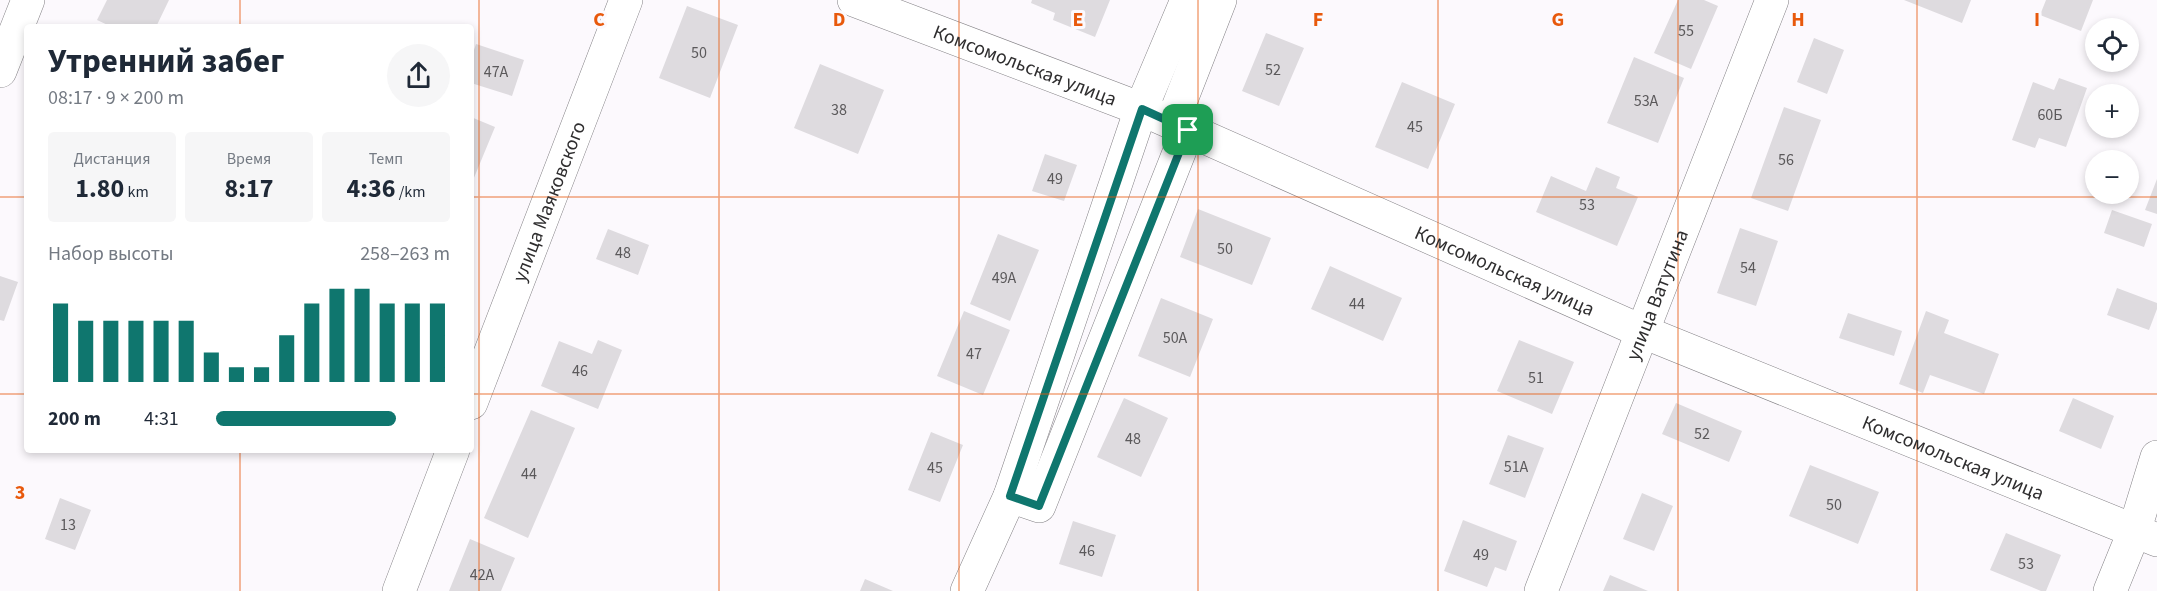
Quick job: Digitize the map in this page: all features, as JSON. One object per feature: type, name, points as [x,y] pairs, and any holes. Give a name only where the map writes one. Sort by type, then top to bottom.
[{"type":"street","points":[[0,71],[28,0]]},
{"type":"street","name":"улица Маяковского","points":[[474,396],[626,0]]},
{"type":"street","name":"Комсомольская улица","points":[[854,0],[1142,109],[1641,331],[2146,536]]},
{"type":"street","points":[[967,591],[1010,496],[1142,109],[1187,0]]},
{"type":"street","points":[[1010,496],[1039,506],[1180,126],[1220,0]]},
{"type":"street","name":"улица Ватутина","points":[[1541,591],[1772,0]]},
{"type":"street","points":[[399,591],[452,453]]},
{"type":"street","points":[[2110,591],[2146,536],[2157,458]]},
{"type":"building","points":[[107,0],[169,0],[157,24],[106,24],[97,20]]},
{"type":"building","points":[[1032,0],[1110,0],[1095,37],[1053,20],[1055,13],[1031,3]]},
{"type":"building","points":[[1678,0],[1704,0],[1718,6],[1691,69],[1654,53]]},
{"type":"building","points":[[1904,0],[1971,0],[1962,23]]},
{"type":"building","points":[[2046,0],[2093,0],[2081,31],[2040,15]]},
{"type":"building","points":[[687,6],[738,25],[710,98],[659,78]]},
{"type":"building","points":[[1266,33],[1304,48],[1279,106],[1242,91]]},
{"type":"building","points":[[1814,38],[1844,50],[1827,94],[1797,82]]},
{"type":"building","points":[[476,44],[524,60],[512,96],[474,84]]},
{"type":"building","points":[[1634,57],[1684,78],[1658,143],[1607,123]]},
{"type":"building","points":[[820,64],[884,90],[858,154],[794,128]]},
{"type":"building","points":[[2059,78],[2085,87],[2085,94],[2066,147],[2039,138],[2035,148],[2012,140],[2033,82],[2054,90]]},
{"type":"building","points":[[1402,82],[1455,104],[1428,169],[1375,147]]},
{"type":"building","points":[[1784,107],[1821,120],[1788,211],[1751,198]]},
{"type":"building","points":[[474,118],[495,127],[474,178]]},
{"type":"building","points":[[1045,154],[1077,165],[1064,201],[1032,191]]},
{"type":"building","points":[[1596,167],[1620,177],[1616,188],[1638,197],[1617,246],[1536,212],[1551,176],[1586,191]]},
{"type":"building","points":[[2157,179],[2157,214],[2145,210]]},
{"type":"building","points":[[1198,209],[1271,238],[1252,285],[1180,257]]},
{"type":"building","points":[[2112,210],[2152,224],[2144,247],[2104,233]]},
{"type":"building","points":[[1740,228],[1778,241],[1756,306],[1717,293]]},
{"type":"building","points":[[608,229],[649,245],[638,275],[596,259]]},
{"type":"building","points":[[998,234],[1039,250],[1010,321],[970,304]]},
{"type":"building","points":[[1330,266],[1402,298],[1383,341],[1311,309]]},
{"type":"building","points":[[0,276],[18,282],[4,321],[0,320]]},
{"type":"building","points":[[2117,288],[2157,303],[2149,330],[2107,315]]},
{"type":"building","points":[[1161,298],[1213,319],[1190,377],[1138,356]]},
{"type":"building","points":[[964,311],[1010,330],[983,395],[937,376]]},
{"type":"building","points":[[1926,311],[1949,320],[1944,333],[1999,354],[1984,394],[1930,375],[1923,393],[1899,384]]},
{"type":"building","points":[[1848,313],[1902,331],[1894,356],[1839,338]]},
{"type":"building","points":[[598,340],[622,350],[598,409],[541,386],[559,341],[592,354]]},
{"type":"building","points":[[1519,340],[1574,362],[1552,414],[1497,391]]},
{"type":"building","points":[[1124,398],[1168,418],[1141,477],[1097,457]]},
{"type":"building","points":[[2073,398],[2114,416],[2101,449],[2059,431]]},
{"type":"building","points":[[1676,403],[1742,431],[1729,462],[1662,434]]},
{"type":"building","points":[[531,410],[575,428],[528,538],[484,518]]},
{"type":"building","points":[[931,432],[963,445],[940,502],[908,490]]},
{"type":"building","points":[[1508,435],[1544,448],[1525,498],[1489,484]]},
{"type":"building","points":[[1810,465],[1879,492],[1858,544],[1789,516]]},
{"type":"building","points":[[1642,493],[1673,506],[1654,551],[1623,539]]},
{"type":"building","points":[[60,498],[91,510],[75,550],[45,539]]},
{"type":"building","points":[[1463,520],[1517,541],[1506,571],[1495,567],[1487,587],[1444,571]]},
{"type":"building","points":[[1073,521],[1116,535],[1102,577],[1059,564]]},
{"type":"building","points":[[2006,533],[2061,555],[2046,591],[1990,570]]},
{"type":"building","points":[[470,539],[515,558],[501,591],[449,591]]},
{"type":"building","points":[[1610,575],[1648,591],[1603,591]]},
{"type":"building","points":[[865,579],[893,591],[860,591]]},
{"type":"route","points":[[1142,109],[1188,130],[1039,506],[1010,496],[1142,109]]}]
